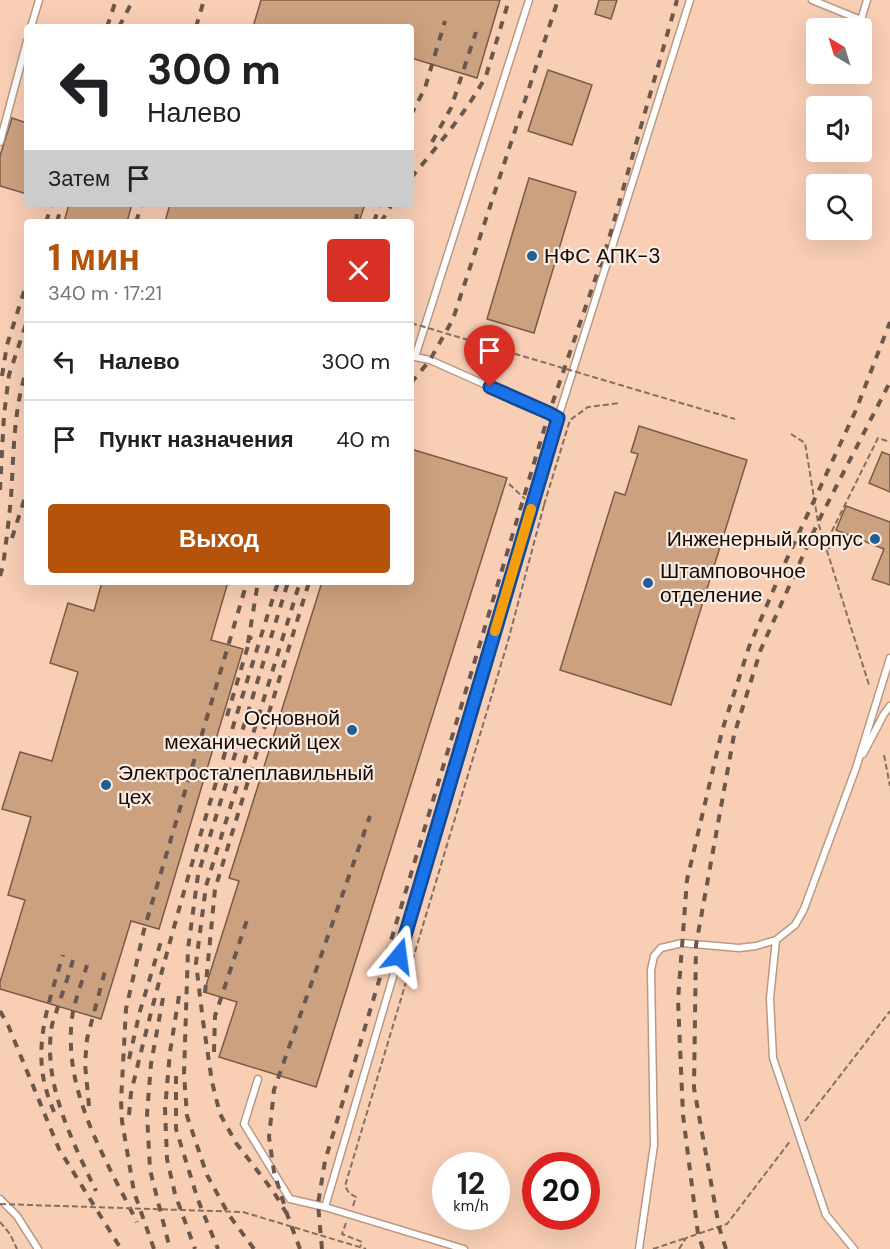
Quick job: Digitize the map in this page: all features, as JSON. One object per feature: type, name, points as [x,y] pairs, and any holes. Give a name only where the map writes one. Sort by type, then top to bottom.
[{"type":"lane","points":[[32,24],[39,0]]},
{"type":"lane","points":[[530,0],[415,357],[430,360],[558,418]]},
{"type":"lane","points":[[325,1207],[558,418],[690,0]]},
{"type":"lane","points":[[812,0],[861,20],[867,0]]},
{"type":"lane","points":[[0,142],[24,52]]},
{"type":"lane","points":[[639,1249],[654,1145],[651,970],[654,956],[661,948],[682,943],[739,948],[756,946],[776,940],[795,925],[804,909],[856,768],[888,672],[890,658]]},
{"type":"lane","points":[[856,768],[890,706]]},
{"type":"lane","points":[[776,940],[770,998],[773,1058],[826,1215],[854,1249]]},
{"type":"lane","points":[[258,1079],[244,1124],[290,1199],[325,1207],[464,1249]]},
{"type":"lane","points":[[0,1199],[17,1216],[38,1249]]},
{"type":"path","points":[[414,324],[735,419]]},
{"type":"path","points":[[360,1247],[362,1242],[342,1234],[356,1197],[349,1193],[345,1186],[508,641],[544,504],[570,420],[588,407],[620,403]]},
{"type":"path","points":[[791,434],[805,443],[818,522],[869,685]]},
{"type":"path","points":[[830,555],[828,537],[878,438],[890,442]]},
{"type":"path","points":[[509,484],[524,499],[533,501]]},
{"type":"path","points":[[884,755],[890,786]]},
{"type":"path","points":[[653,1249],[727,1224],[890,1011]]},
{"type":"path","points":[[0,1204],[243,1212],[366,1249]]},
{"type":"path","points":[[0,1222],[10,1234],[17,1249]]},
{"type":"path","points":[[679,1249],[686,1238]]},
{"type":"shaded area","points":[[0,0],[890,0],[890,1249],[0,1249]]},
{"type":"building","points":[[261,0],[500,0],[477,78],[414,59],[414,24],[254,24]]},
{"type":"building","points":[[599,0],[617,0],[611,19],[595,14]]},
{"type":"building","points":[[548,70],[592,85],[572,145],[528,131]]},
{"type":"building","points":[[12,118],[24,122],[24,193],[0,186],[0,156]]},
{"type":"building","name":"НФС АПК-3","points":[[529,178],[576,192],[534,333],[487,319]]},
{"type":"building","points":[[68,207],[131,207],[128,219],[65,219]]},
{"type":"building","points":[[169,207],[364,207],[360,219],[166,219]]},
{"type":"building","name":"Штамповочное отделение","points":[[639,426],[747,460],[671,705],[560,670],[615,492],[625,495],[638,454],[631,452]]},
{"type":"building","name":"Основной механический цех","points":[[414,450],[507,478],[316,1087],[219,1057],[237,1002],[204,992],[239,881],[229,878],[321,585],[414,585]]},
{"type":"building","points":[[882,452],[890,455],[890,492],[869,483]]},
{"type":"building","name":"Инженерный корпус","points":[[846,506],[890,522],[890,585],[872,579],[884,549],[836,530]]},
{"type":"building","name":"Электросталеплавильный цех","points":[[101,585],[227,585],[211,640],[243,649],[159,929],[131,921],[101,1019],[0,989],[0,982],[25,900],[8,895],[31,817],[2,809],[20,752],[52,761],[78,672],[50,663],[68,603],[94,611]]},
{"type":"railway","points":[[108,24],[116,0]]},
{"type":"railway","points":[[121,24],[133,0]]},
{"type":"railway","points":[[197,24],[204,0]]},
{"type":"railway","points":[[414,174],[461,116],[486,76],[509,0]]},
{"type":"railway","points":[[414,379],[430,360],[453,319],[558,0]]},
{"type":"railway","points":[[322,1249],[318,1204],[325,1161],[549,413],[608,242],[677,0]]},
{"type":"railway","points":[[414,109],[425,88],[445,21]]},
{"type":"railway","points":[[432,142],[451,108],[476,32]]},
{"type":"railway","points":[[47,219],[51,207]]},
{"type":"railway","points":[[58,219],[61,207]]},
{"type":"railway","points":[[137,219],[141,207]]},
{"type":"railway","points":[[356,219],[358,207]]},
{"type":"railway","points":[[375,219],[379,207]]},
{"type":"railway","points":[[383,219],[390,207]]},
{"type":"railway","points":[[2,376],[7,345],[24,291]]},
{"type":"railway","points":[[703,1249],[698,1234],[683,1115],[678,1000],[687,880],[722,731],[749,647],[856,410],[890,322]]},
{"type":"railway","points":[[0,490],[4,415],[9,375],[24,330]]},
{"type":"railway","points":[[0,576],[11,497],[15,432],[24,379]]},
{"type":"railway","points":[[726,1249],[719,1227],[694,1088],[696,945],[734,735],[761,649],[818,522],[890,382]]},
{"type":"railway","points":[[12,538],[24,500]]},
{"type":"railway","points":[[154,1249],[134,1192],[122,1121],[126,1009],[144,930],[246,585]]},
{"type":"railway","points":[[248,643],[258,585]]},
{"type":"railway","points":[[129,1115],[131,1093],[182,900],[277,585]]},
{"type":"railway","points":[[254,1249],[229,1215],[207,1175],[187,1116],[184,1074],[188,949],[198,875],[287,585]]},
{"type":"railway","points":[[287,1214],[273,1191],[236,1143],[220,1114],[212,1082],[196,963],[206,886],[299,585]]},
{"type":"railway","points":[[205,993],[215,889],[308,585]]},
{"type":"railway","points":[[227,716],[251,636]]},
{"type":"railway","points":[[300,1249],[274,1172],[269,1137],[274,1090],[370,816]]},
{"type":"railway","points":[[214,1052],[215,1016],[248,917]]},
{"type":"railway","points":[[129,1059],[140,1011],[162,938]]},
{"type":"railway","points":[[54,1112],[42,1072],[41,1055],[48,1004],[63,955]]},
{"type":"railway","points":[[73,960],[52,1025],[51,1068],[61,1111],[96,1191]]},
{"type":"railway","points":[[87,965],[72,1018],[71,1045],[74,1072],[89,1124],[137,1222]]},
{"type":"railway","points":[[89,1106],[85,1064],[87,1039],[105,971]]},
{"type":"railway","points":[[179,996],[170,1052],[165,1109],[167,1159],[175,1194],[195,1249]]},
{"type":"railway","points":[[163,998],[151,1064],[147,1114],[150,1170],[170,1249]]},
{"type":"railway","points":[[0,1011],[8,1025],[59,1149],[121,1249]]},
{"type":"railway","points":[[176,1076],[176,1129],[198,1200],[218,1249]]},
{"type":"slow traffic","points":[[495,631],[531,509]]},
{"type":"place","name":"НФС АПК-3","points":[[532,256]]},
{"type":"place","name":"Инженерный корпус","points":[[875,539]]},
{"type":"place","name":"Штамповочное отделение","points":[[648,583]]},
{"type":"place","name":"Основной механический цех","points":[[352,730]]},
{"type":"place","name":"Электросталеплавильный цех","points":[[106,785]]},
{"type":"route","points":[[399,956],[558,418],[490,387]]}]
